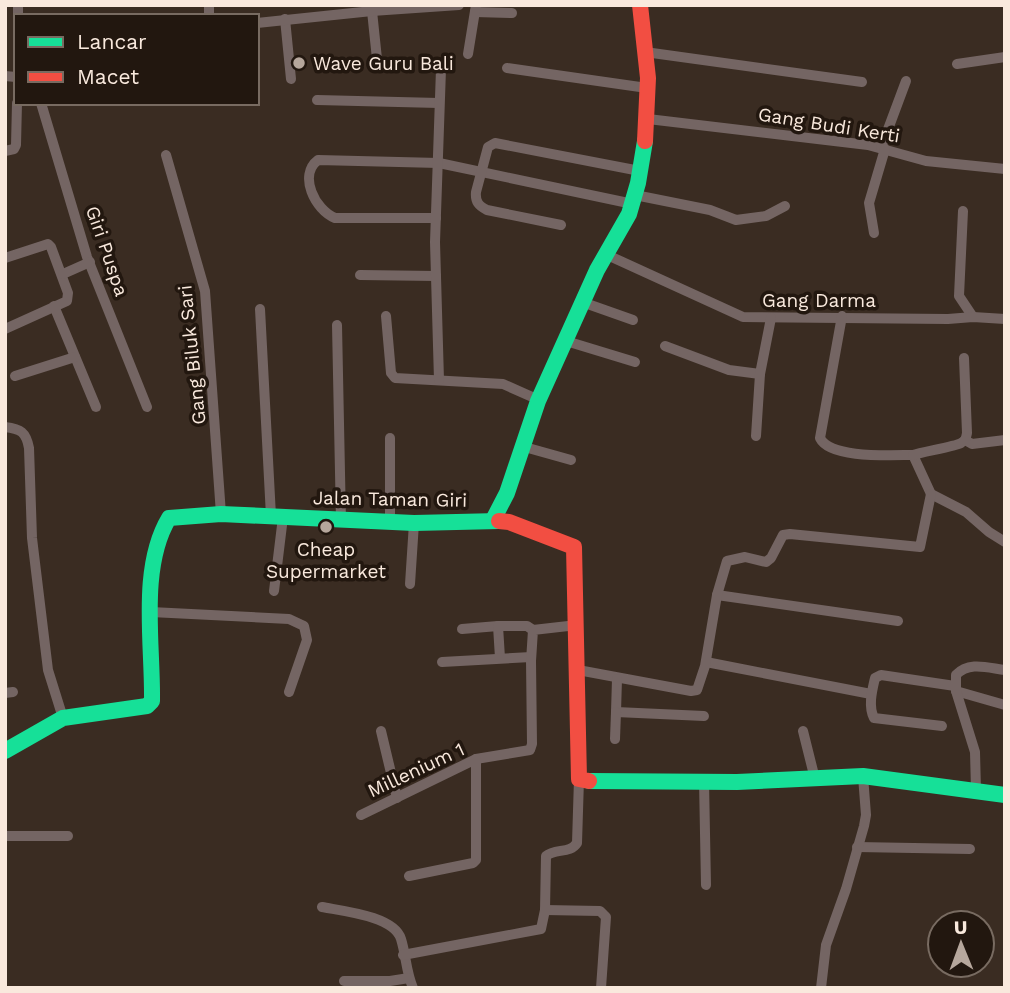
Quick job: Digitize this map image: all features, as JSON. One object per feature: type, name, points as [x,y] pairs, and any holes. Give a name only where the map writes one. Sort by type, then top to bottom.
[{"type":"street","points":[[259,23],[459,5]]},
{"type":"street","name":"Jalan Taman Giri","points":[[6,749],[63,718],[147,706],[152,701],[150,612],[156,542],[162,525],[169,518],[221,514],[390,523],[493,520],[507,490],[539,400],[582,302],[622,229],[634,200],[648,119],[640,5]]},
{"type":"street","points":[[468,54],[475,9],[512,13]]},
{"type":"street","points":[[372,11],[377,59]]},
{"type":"street","points":[[285,19],[291,79]]},
{"type":"street","points":[[645,52],[862,82]]},
{"type":"street","points":[[957,64],[1005,57]]},
{"type":"street","points":[[508,68],[647,88]]},
{"type":"street","points":[[439,380],[436,218],[441,69]]},
{"type":"street","points":[[874,233],[869,203],[883,149],[906,81]]},
{"type":"street","points":[[317,100],[439,103]]},
{"type":"street","points":[[5,151],[14,149],[16,145],[17,105]]},
{"type":"street","name":"Giri Puspa","points":[[42,105],[90,262],[147,407]]},
{"type":"street","name":"Gang Budi Kerti","points":[[648,119],[797,136],[883,149],[926,161],[1005,169]]},
{"type":"street","points":[[561,225],[481,207],[475,198],[488,146],[495,143],[640,171]]},
{"type":"street","name":"Gang Biluk Sari","points":[[166,155],[205,291],[221,514]]},
{"type":"street","points":[[436,218],[335,218],[321,207],[312,191],[308,173],[318,160],[439,163],[480,173],[634,200],[710,209],[736,220],[766,216],[785,206]]},
{"type":"street","points":[[963,211],[960,296],[973,317]]},
{"type":"street","points":[[5,258],[48,244],[63,274],[68,293],[67,301],[5,329]]},
{"type":"street","name":"Gang Darma","points":[[606,254],[743,317],[1005,319]]},
{"type":"street","points":[[63,274],[90,262]]},
{"type":"street","points":[[359,275],[436,276]]},
{"type":"street","points":[[582,302],[633,320]]},
{"type":"street","points":[[54,306],[96,407]]},
{"type":"street","points":[[260,309],[277,516],[274,591]]},
{"type":"street","points":[[386,316],[393,376],[503,384],[539,400]]},
{"type":"street","points":[[842,316],[820,438],[825,447],[850,453],[913,455],[957,445],[965,440],[964,358]]},
{"type":"street","points":[[756,436],[760,374],[771,318]]},
{"type":"street","points":[[337,325],[341,521]]},
{"type":"street","points":[[566,341],[635,362]]},
{"type":"street","points":[[665,346],[729,370],[760,374]]},
{"type":"street","points":[[15,376],[75,357]]},
{"type":"street","points":[[5,427],[20,429],[26,435],[29,447],[32,538],[48,670],[63,718]]},
{"type":"street","points":[[390,438],[390,523]]},
{"type":"street","points":[[965,440],[972,444],[1005,439]]},
{"type":"street","points":[[521,446],[571,460]]},
{"type":"street","points":[[913,455],[932,494],[966,512],[1005,542]]},
{"type":"street","points":[[578,670],[617,679],[697,690],[706,662],[717,595],[727,561],[745,557],[766,562],[783,535],[919,547],[922,544],[932,494]]},
{"type":"street","points":[[403,955],[538,930],[545,910],[546,856],[551,852],[575,847],[577,843],[578,670],[574,547],[509,522],[493,520]]},
{"type":"street","points":[[410,584],[414,523]]},
{"type":"street","points":[[717,595],[898,621]]},
{"type":"street","points":[[150,612],[289,619],[304,626],[307,640],[289,692]]},
{"type":"street","points":[[462,629],[527,626],[533,630],[577,625]]},
{"type":"street","points":[[498,626],[500,657]]},
{"type":"street","name":"Millenium 1","points":[[361,815],[476,760],[530,750],[533,630]]},
{"type":"street","points":[[442,662],[531,657]]},
{"type":"street","points":[[706,662],[871,694]]},
{"type":"street","points":[[976,790],[975,751],[956,688],[956,675],[973,666],[1005,670]]},
{"type":"street","points":[[942,726],[874,718],[871,712],[871,694],[875,678],[881,675],[956,688],[1005,705]]},
{"type":"street","points":[[615,738],[617,679]]},
{"type":"street","points":[[617,712],[704,716]]},
{"type":"street","points":[[381,731],[397,798]]},
{"type":"street","points":[[803,732],[815,779]]},
{"type":"street","points":[[409,876],[476,860],[476,760]]},
{"type":"street","points":[[579,779],[595,783],[863,776],[1005,794]]},
{"type":"street","points":[[821,988],[826,945],[846,889],[866,815],[863,776]]},
{"type":"street","points":[[704,781],[706,885]]},
{"type":"street","points":[[5,836],[68,836]]},
{"type":"street","points":[[857,847],[970,849]]},
{"type":"street","points":[[322,907],[372,918],[387,924],[401,936],[411,983],[344,981]]},
{"type":"street","points":[[545,910],[600,911],[604,914],[606,917],[601,988]]},
{"type":"traffic: fast","points":[[493,520],[507,493],[538,401],[597,270],[629,214],[638,183],[645,141]]},
{"type":"traffic: fast","points":[[5,751],[63,718],[147,706],[152,701],[151,583],[160,538],[169,518],[221,514],[414,523],[499,521]]},
{"type":"traffic: fast","points":[[589,781],[737,782],[863,776],[1005,795]]},
{"type":"traffic: jam","points":[[640,5],[648,78],[645,141]]},
{"type":"traffic: jam","points":[[499,521],[509,522],[574,547],[579,779],[589,781]]},
{"type":"place","name":"Wave Guru Bali","points":[[299,63]]},
{"type":"place","name":"Cheap Supermarket","points":[[326,527]]}]
